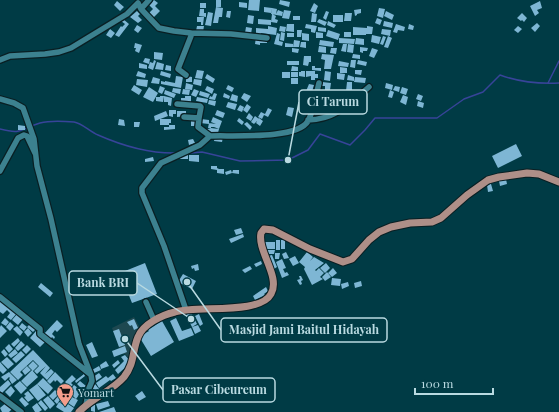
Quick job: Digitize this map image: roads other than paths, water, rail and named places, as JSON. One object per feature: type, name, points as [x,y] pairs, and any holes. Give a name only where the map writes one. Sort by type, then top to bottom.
[{"type":"main road","points":[[79,412],[86,405],[114,386],[124,377],[132,366],[136,344],[141,331],[154,320],[173,312],[235,308],[261,303],[267,300],[271,295],[273,285],[270,270],[261,243],[260,235],[264,229],[273,230],[310,249],[343,262],[352,259],[369,240],[379,232],[391,227],[410,223],[432,222],[441,218],[467,195],[488,180],[528,173],[539,174],[559,182]]},
{"type":"street","points":[[0,60],[10,56],[45,54],[71,48],[127,14],[138,4],[149,0]]},
{"type":"street","points":[[138,4],[159,28],[191,33],[231,34],[268,38]]},
{"type":"street","points":[[186,75],[178,69],[191,33]]},
{"type":"street","points":[[177,104],[200,106],[198,127],[210,136],[273,135],[294,131],[305,124],[308,120],[319,83]]},
{"type":"street","points":[[308,120],[324,118],[339,112],[369,87]]},
{"type":"street","points":[[0,99],[14,103],[23,108],[34,139],[37,166],[51,220],[79,344],[91,375],[92,381],[89,388],[86,405]]},
{"type":"street","points":[[184,116],[199,118]]},
{"type":"street","points":[[0,171],[18,138],[21,136],[27,136],[36,155]]},
{"type":"street","points":[[186,310],[164,246],[142,193],[142,188],[161,163],[200,145],[210,136]]},
{"type":"street","points":[[0,297],[40,329],[40,334],[47,340],[91,375]]},
{"type":"street","points":[[146,302],[154,320]]},
{"type":"street","points":[[0,396],[21,412]]},
{"type":"waterway","points":[[548,83],[559,61]]},
{"type":"waterway","points":[[190,153],[202,152],[240,161],[288,160],[308,150],[320,134],[350,145],[375,118],[437,118],[464,99],[483,92],[500,75],[529,82],[559,83]]},
{"type":"waterway","points":[[0,129],[17,131],[44,122],[74,122],[98,135],[127,146],[147,151],[178,153]]},
{"type":"place","name":"Ci Tarum","points":[[288,160]]},
{"type":"place","name":"Masjid Jami Baitul Hidayah","points":[[187,282]]},
{"type":"place","name":"Bank BRI","points":[[191,319]]},
{"type":"place","name":"Pasar Cibeureum","points":[[125,339]]},
{"type":"place","name":"Yomart","points":[[65,407]]}]
